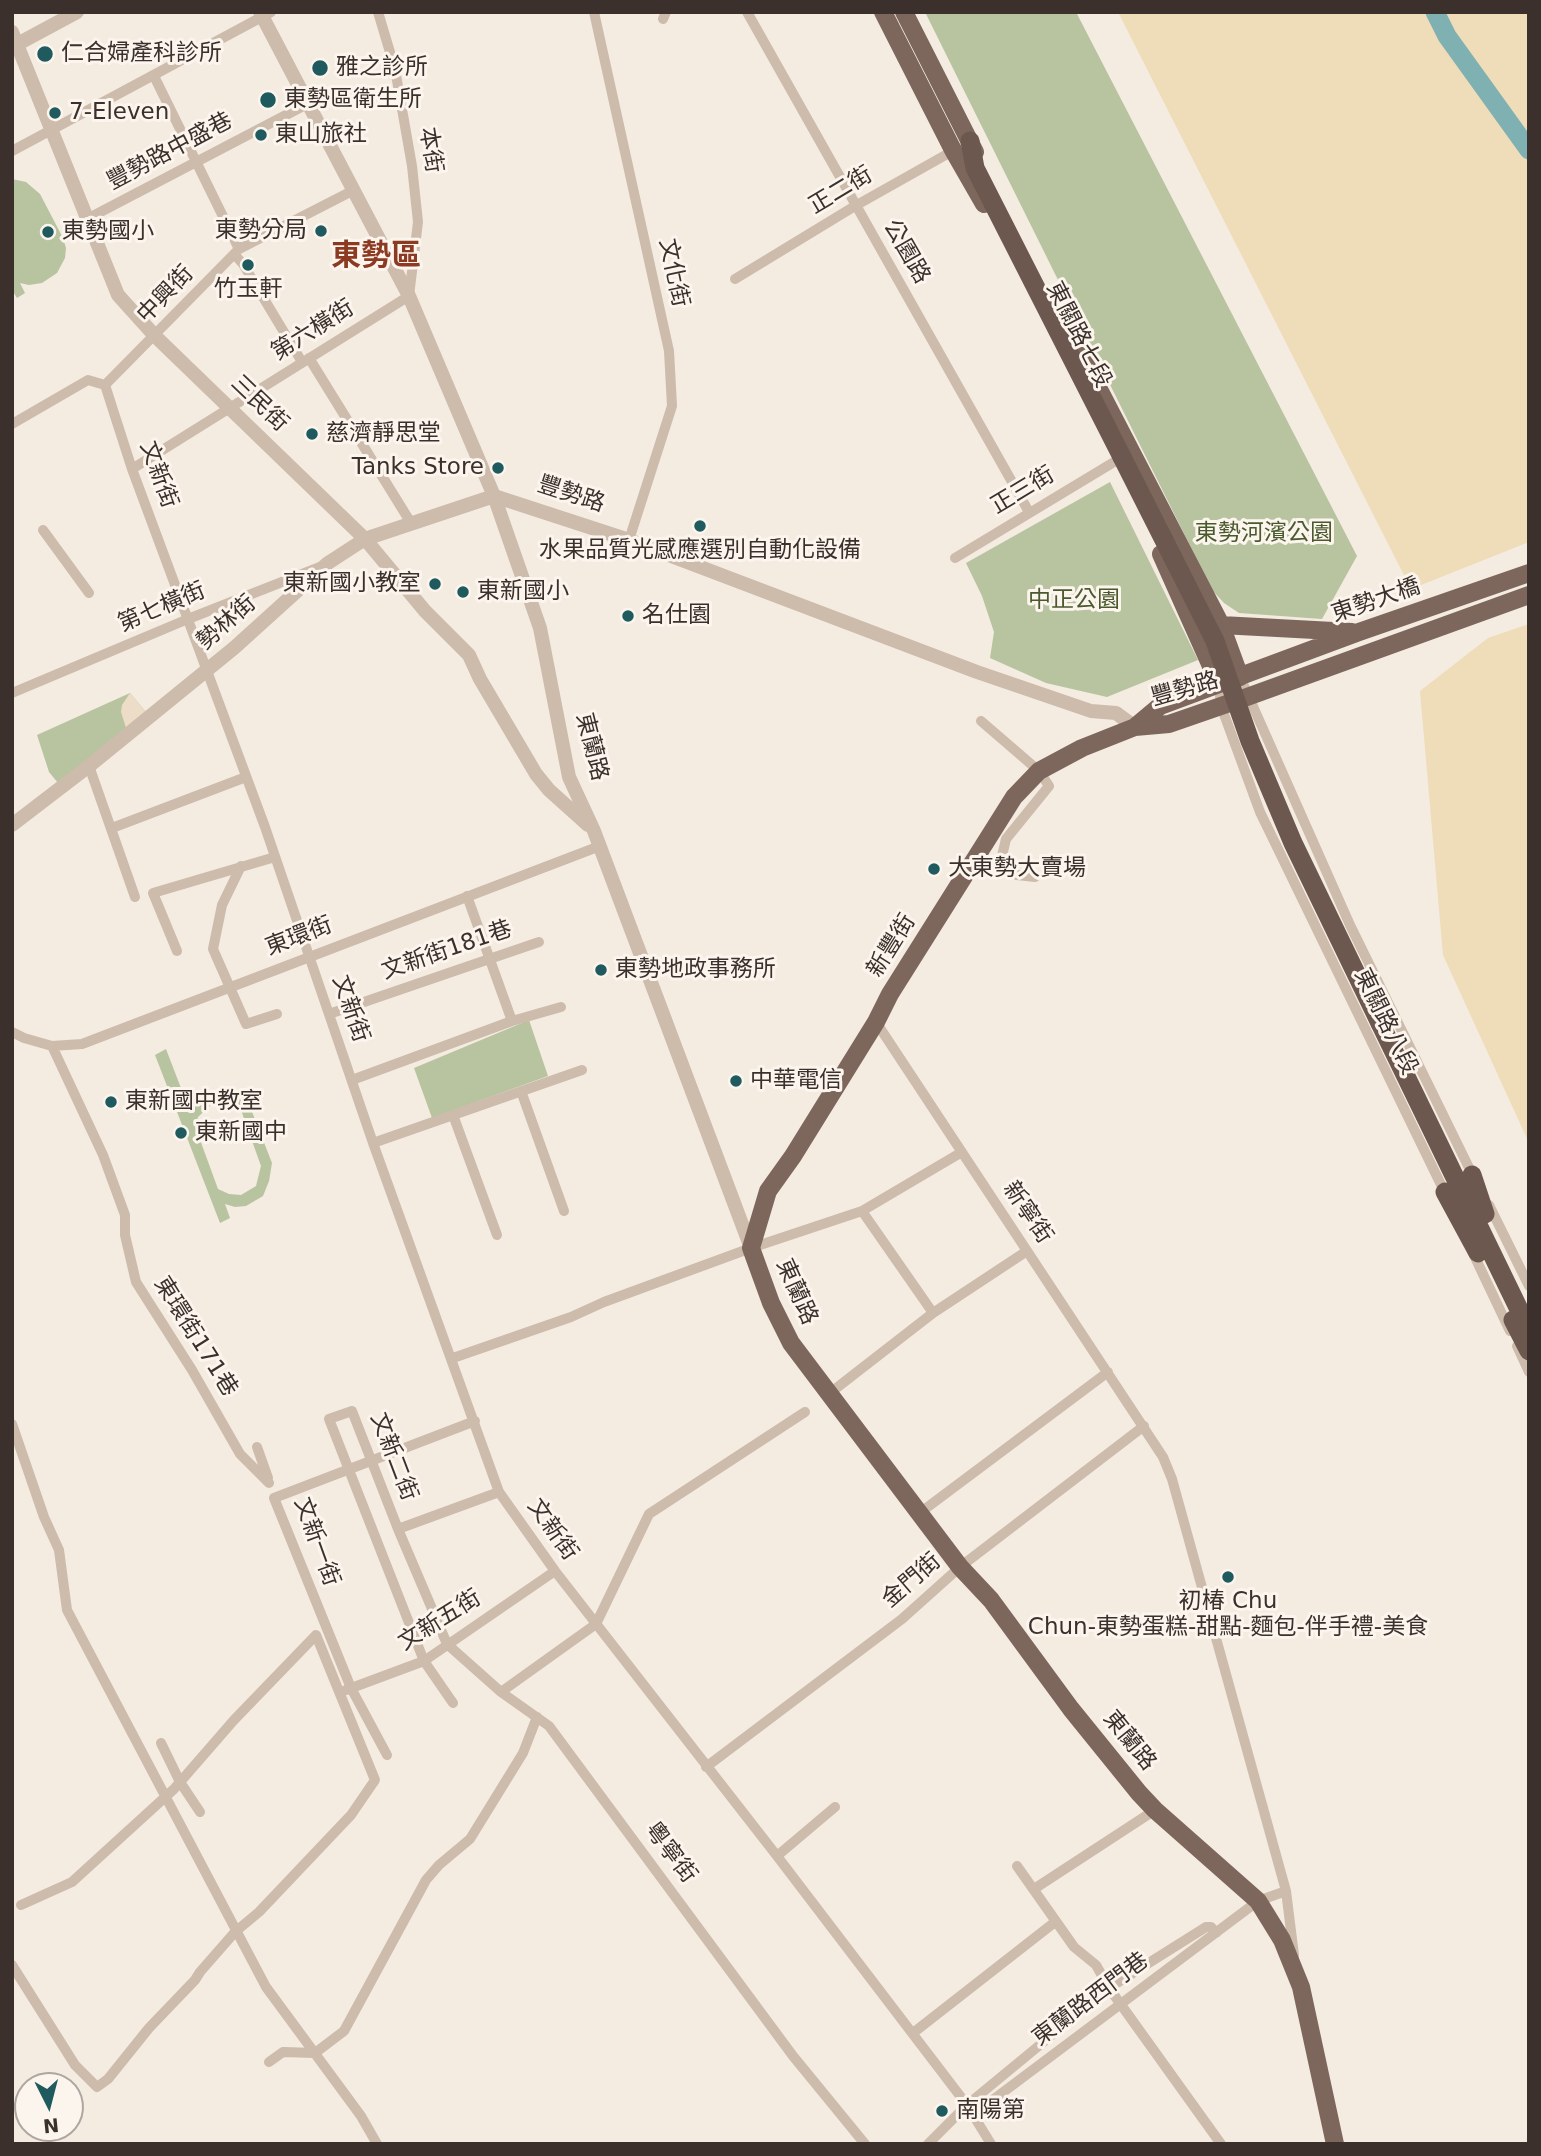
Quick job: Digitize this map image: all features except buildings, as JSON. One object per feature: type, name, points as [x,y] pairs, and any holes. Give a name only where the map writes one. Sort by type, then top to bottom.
[{"type":"highway","points":[[961,146],[975,168],[1118,459],[1214,641],[1250,741],[1293,843],[1529,1330]]},
{"type":"highway","points":[[1472,1175],[1480,1205],[1529,1307]]},
{"type":"highway","points":[[1445,1192],[1529,1352]]},
{"type":"main road","name":"東關路七段","points":[[883,12],[961,146],[1186,558],[1221,625],[1240,677]]},
{"type":"main road","name":"東關路七段","points":[[904,12],[1013,261],[1118,459],[1219,684]]},
{"type":"main road","points":[[1167,567],[1186,558]]},
{"type":"main road","name":"東勢大橋","points":[[1240,677],[1529,573]]},
{"type":"main road","name":"東勢大橋","points":[[1247,698],[1529,595]]},
{"type":"main road","points":[[1221,625],[1359,632]]},
{"type":"main road","name":"豐勢路","points":[[1135,727],[1160,706],[1240,677]]},
{"type":"main road","name":"豐勢路","points":[[1135,727],[1169,724],[1247,698]]},
{"type":"main road","name":"新豐街","points":[[751,1248],[768,1191],[793,1156],[876,1022],[890,994],[1014,797],[1039,771],[1082,748],[1135,727]]},
{"type":"main road","name":"東蘭路","points":[[751,1248],[771,1303],[791,1343],[960,1567],[991,1600],[1071,1710],[1155,1810],[1258,1901],[1282,1940],[1296,1972],[1335,2144]]},
{"type":"street","points":[[14,41],[77,12]]},
{"type":"street","name":"本街","points":[[378,12],[395,69],[412,166],[418,222],[409,296]]},
{"type":"street","name":"文化街","points":[[594,12],[669,351],[672,406],[629,540]]},
{"type":"street","name":"公園路","points":[[747,12],[1029,512]]},
{"type":"street","points":[[12,151],[264,14],[409,296],[494,496]]},
{"type":"street","name":"三民街","points":[[14,41],[118,295],[155,336],[365,540],[425,611],[469,655],[480,679],[537,775],[549,790],[594,831]]},
{"type":"street","points":[[154,76],[197,162],[236,252],[411,523]]},
{"type":"street","name":"豐勢路中盛巷","points":[[87,219],[309,103]]},
{"type":"street","name":"正二街","points":[[735,279],[961,146]]},
{"type":"street","name":"中興街","points":[[105,385],[236,252],[354,190]]},
{"type":"street","name":"第六橫街","points":[[132,468],[409,296]]},
{"type":"street","points":[[12,424],[88,380],[105,385]]},
{"type":"street","name":"文新街","points":[[105,385],[132,468],[275,857],[373,1143],[453,1358],[499,1492],[596,1625]]},
{"type":"street","name":"正三街","points":[[955,558],[1118,459]]},
{"type":"street","name":"豐勢路","points":[[494,496],[629,540],[1091,711],[1116,713],[1135,727]]},
{"type":"street","name":"勢林街","points":[[12,825],[206,670],[328,563],[365,540],[494,496]]},
{"type":"street","name":"東蘭路","points":[[494,496],[540,628],[569,777],[600,846],[751,1248]]},
{"type":"street","points":[[43,530],[89,593]]},
{"type":"street","name":"第七橫街","points":[[12,693],[328,563]]},
{"type":"street","name":"東關路八段","points":[[1240,677],[1247,698],[1350,925],[1529,1286]]},
{"type":"street","name":"東關路八段","points":[[1219,684],[1221,706],[1260,812],[1445,1192],[1529,1372]]},
{"type":"street","points":[[981,721],[1039,771],[1049,786],[1006,839],[1002,856],[1006,869],[1017,875],[1035,877]]},
{"type":"street","points":[[89,766],[135,897]]},
{"type":"street","points":[[112,828],[246,777]]},
{"type":"street","name":"東環街","points":[[12,1032],[52,1045],[82,1044],[600,846]]},
{"type":"street","points":[[177,951],[153,893],[275,857]]},
{"type":"street","points":[[241,866],[222,905],[214,949],[246,1024],[277,1014]]},
{"type":"street","points":[[467,896],[512,1021]]},
{"type":"street","name":"文新街181巷","points":[[329,1014],[539,942]]},
{"type":"street","points":[[352,1080],[512,1021],[561,1007]]},
{"type":"street","name":"新寧街","points":[[876,1022],[1144,1426]]},
{"type":"street","name":"東環街171巷","points":[[52,1045],[103,1155],[121,1203],[136,1282],[192,1370],[240,1454],[269,1483]]},
{"type":"street","points":[[373,1143],[582,1070]]},
{"type":"street","points":[[521,1091],[564,1210]]},
{"type":"street","points":[[453,1115],[497,1235]]},
{"type":"street","points":[[453,1358],[571,1317],[604,1302],[751,1248],[862,1211],[962,1152]]},
{"type":"street","points":[[862,1211],[933,1313]]},
{"type":"street","points":[[830,1393],[933,1313],[1027,1251]]},
{"type":"street","points":[[921,1512],[1108,1372]]},
{"type":"street","name":"文新二街","points":[[453,1703],[424,1661],[330,1419],[352,1412],[447,1644],[501,1692]]},
{"type":"street","points":[[501,1692],[596,1625],[649,1514],[804,1412]]},
{"type":"street","name":"文新一街","points":[[387,1755],[346,1690],[274,1498],[475,1421]]},
{"type":"street","points":[[12,1424],[44,1517],[59,1550],[66,1610],[266,1987],[360,2116],[377,2144]]},
{"type":"street","name":"東蘭路","points":[[1144,1426],[1163,1457],[1172,1479],[1286,1891],[1296,1972]]},
{"type":"street","name":"金門街","points":[[706,1767],[902,1619],[960,1567],[1144,1426]]},
{"type":"street","points":[[257,1447],[274,1498]]},
{"type":"street","points":[[398,1529],[499,1492]]},
{"type":"street","name":"文新五街","points":[[346,1690],[424,1661],[555,1571]]},
{"type":"street","points":[[596,1625],[913,2033],[967,2105],[991,2144]]},
{"type":"street","points":[[12,1965],[75,2065],[97,2087],[108,2079],[149,2028],[195,1980],[235,1932],[259,1912],[351,1815],[374,1780],[346,1690],[316,1635],[164,1798],[72,1882],[21,1905]]},
{"type":"street","name":"粵寧街","points":[[501,1692],[549,1726],[793,2056],[864,2144]]},
{"type":"street","points":[[269,2063],[283,2052],[315,2053],[344,2031],[426,1880],[439,1865],[470,1839],[523,1753],[537,1717]]},
{"type":"street","points":[[161,1743],[180,1782],[200,1812]]},
{"type":"street","points":[[777,1856],[835,1807]]},
{"type":"street","points":[[1034,1889],[1155,1810]]},
{"type":"street","points":[[1017,1866],[1074,1947],[1096,1965],[1109,1989],[1221,2144]]},
{"type":"street","name":"東蘭路西門巷","points":[[928,2144],[967,2105],[986,2105],[1258,1901],[1286,1891]]},
{"type":"street","points":[[913,2033],[1055,1922]]},
{"type":"street","points":[[967,2105],[1109,1989],[1206,1927],[1211,1927],[1216,1933]]},
{"type":"green space","name":"東勢河濱公園","points":[[925,12],[1076,12],[1357,556],[1322,619],[1239,613],[1224,603],[1212,590]]},
{"type":"green space","points":[[12,179],[26,182],[40,194],[66,248],[65,258],[57,273],[42,283],[20,283],[25,293],[17,298],[12,290]]},
{"type":"green space","name":"中正公園","points":[[1110,482],[1198,660],[1107,697],[1046,683],[990,658],[994,632],[982,596],[966,563]]},
{"type":"green space","points":[[130,693],[146,712],[58,783],[49,772],[37,735]]},
{"type":"green space","points":[[529,1020],[548,1076],[432,1118],[414,1068]]},
{"type":"green space","points":[[166,1049],[189,1109],[195,1101],[212,1092],[229,1093],[249,1104],[272,1163],[263,1196],[246,1206],[225,1204],[230,1218],[220,1223],[155,1055]],"holes":[[[214,1102],[225,1102],[241,1110],[261,1166],[256,1186],[241,1195],[218,1189],[195,1126],[198,1117]]]},
{"type":"sand","points":[[1118,12],[1529,12],[1529,542],[1411,589]]},
{"type":"sand","points":[[1529,624],[1529,1143],[1443,955],[1420,691],[1488,638]]},
{"type":"shaded area","points":[[130,693],[146,712],[126,728],[121,712]]},
{"type":"waterway","points":[[1435,12],[1447,36],[1529,150]]},
{"type":"place","name":"仁合婦產科診所","points":[[45,54]]},
{"type":"place","name":"雅之診所","points":[[320,68]]},
{"type":"place","name":"東勢區衛生所","points":[[268,100]]},
{"type":"place","name":"7-Eleven","points":[[55,113]]},
{"type":"place","name":"東山旅社","points":[[261,135]]},
{"type":"place","name":"東勢分局","points":[[321,231]]},
{"type":"place","name":"東勢國小","points":[[48,232]]},
{"type":"place","name":"竹玉軒","points":[[248,265]]},
{"type":"place","name":"慈濟靜思堂","points":[[312,434]]},
{"type":"place","name":"Tanks Store","points":[[498,468]]},
{"type":"place","name":"水果品質光感應選別自動化設備","points":[[700,526]]},
{"type":"place","name":"東新國小教室","points":[[435,584]]},
{"type":"place","name":"東新國小","points":[[463,592]]},
{"type":"place","name":"名仕園","points":[[628,616]]},
{"type":"place","name":"大東勢大賣場","points":[[934,869]]},
{"type":"place","name":"東勢地政事務所","points":[[601,970]]},
{"type":"place","name":"中華電信","points":[[736,1081]]},
{"type":"place","name":"東新國中教室","points":[[111,1102]]},
{"type":"place","name":"東新國中","points":[[181,1133]]},
{"type":"place","name":"初椿 Chu Chun-東勢蛋糕-甜點-麵包-伴手禮-美食","points":[[1228,1577]]},
{"type":"place","name":"南陽第","points":[[942,2111]]},
{"type":"district","name":"東勢區","points":[[376,257]]}]
